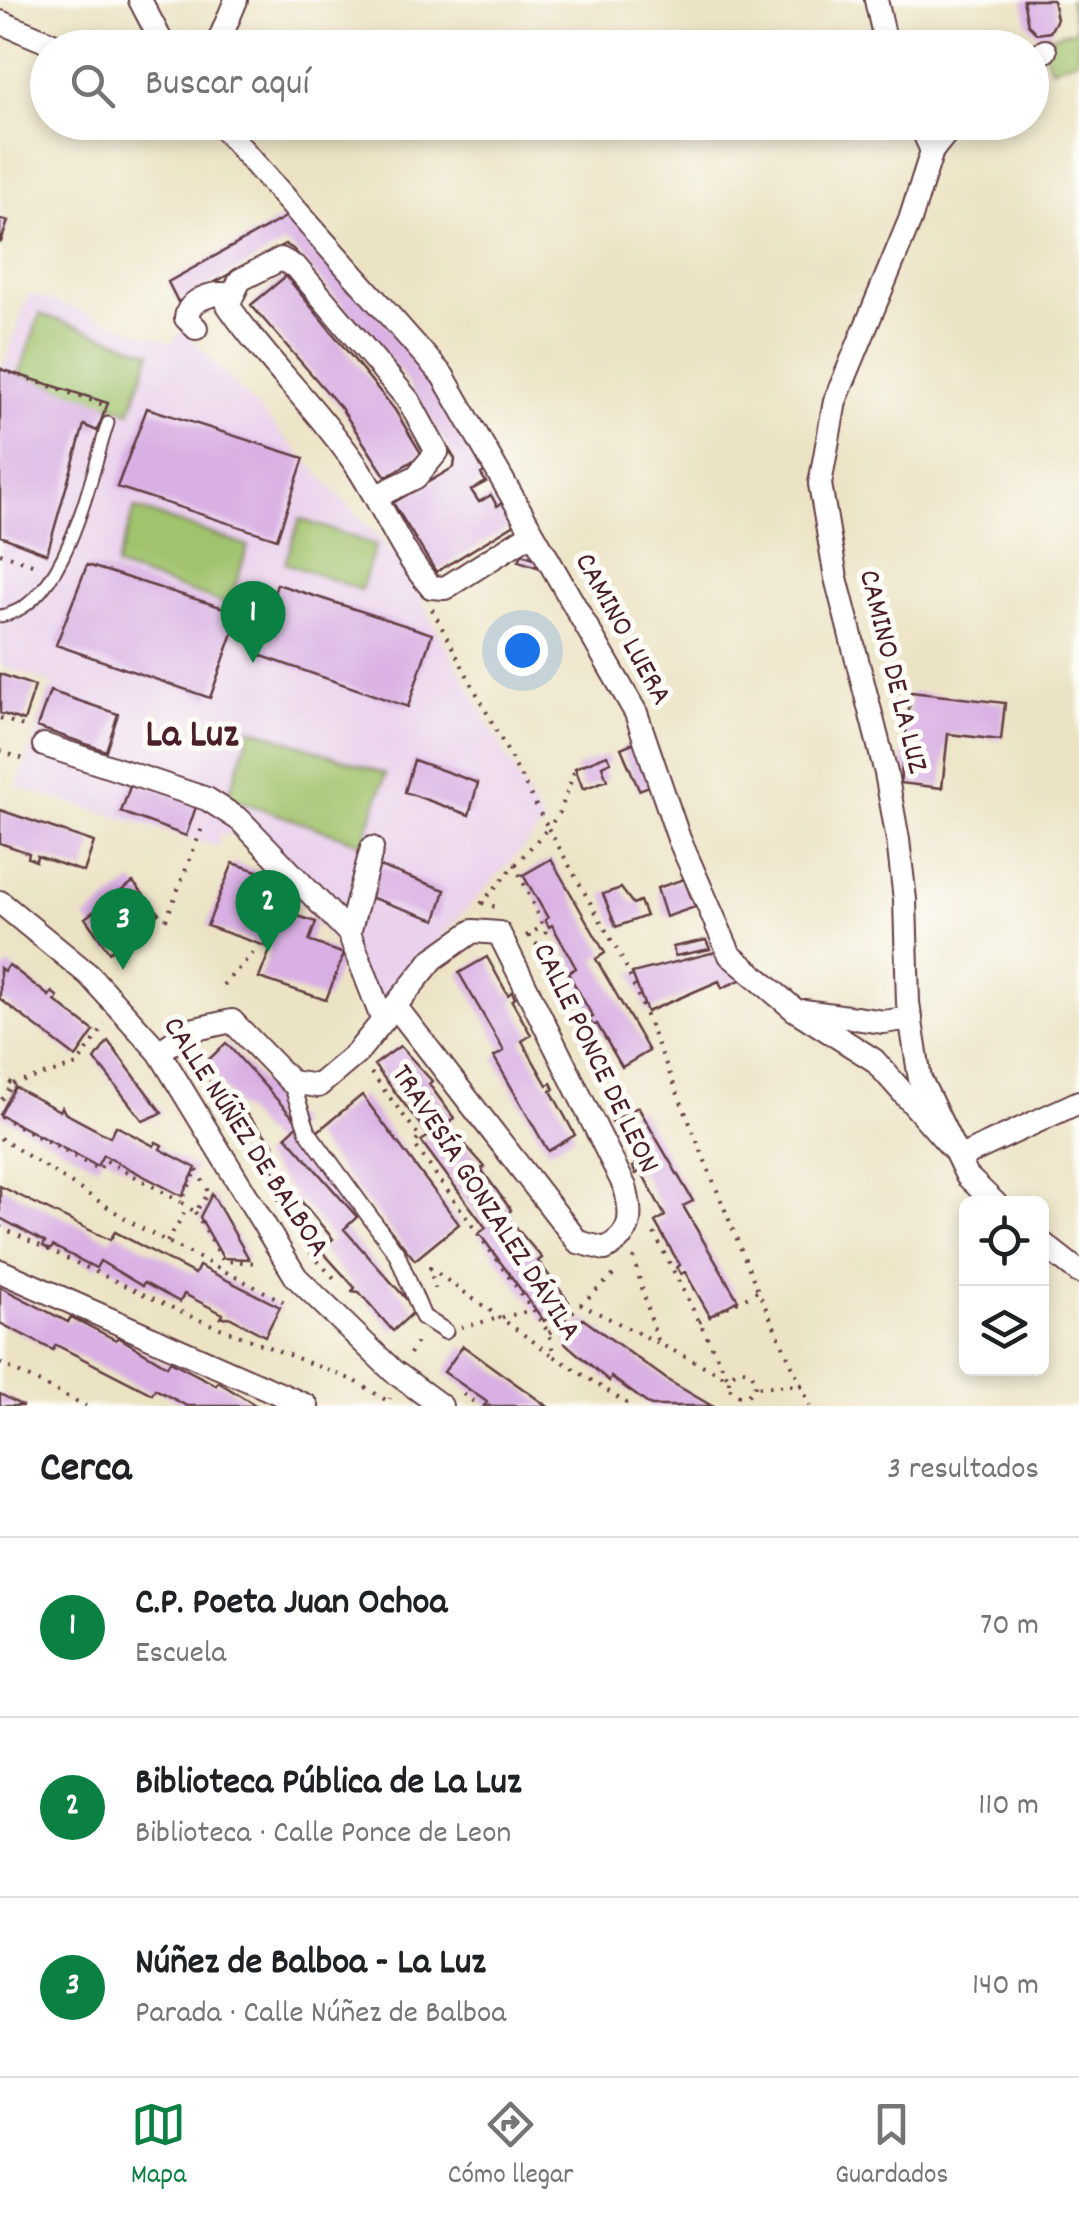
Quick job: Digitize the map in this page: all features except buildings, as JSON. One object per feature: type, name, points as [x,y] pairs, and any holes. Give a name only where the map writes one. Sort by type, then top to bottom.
[{"type":"street","points":[[140,0],[156,30]]},
{"type":"street","points":[[224,30],[236,0]]},
{"type":"street","points":[[876,0],[883,30]]},
{"type":"street","points":[[0,22],[30,35]]},
{"type":"street","name":"CAMINO LUERA","points":[[234,140],[443,376],[636,714],[679,840],[730,955],[795,1010],[874,1060],[960,1157]]},
{"type":"street","points":[[927,140],[932,151]]},
{"type":"street","name":"CAMINO DE LA LUZ","points":[[941,140],[932,151],[910,220],[835,401],[820,484],[836,578],[886,773],[898,840],[911,1018],[920,1079],[967,1176],[988,1196]]},
{"type":"street","points":[[376,496],[416,477],[437,452],[410,402],[296,268],[281,260],[240,280],[228,305],[248,334],[324,420],[376,496],[430,588],[445,588],[532,533]]},
{"type":"street","points":[[196,328],[186,318],[186,311],[209,296],[230,295]]},
{"type":"street","points":[[44,745],[211,802],[240,820],[350,933],[390,1014]]},
{"type":"street","points":[[350,933],[372,848]]},
{"type":"street","name":"CALLE NÚÑEZ DE BALBOA","points":[[0,902],[88,975],[158,1052],[290,1265],[400,1375],[441,1406]]},
{"type":"street","name":"CALLE PONCE DE LEON","points":[[291,1082],[318,1086],[356,1054],[433,959],[473,931],[499,933],[625,1187],[633,1215],[622,1240],[605,1249],[578,1242],[390,1014]]},
{"type":"street","points":[[795,1010],[884,1022],[911,1018]]},
{"type":"street","points":[[158,1052],[182,1036],[232,1020],[291,1082],[308,1132],[397,1254],[423,1317],[445,1331]]},
{"type":"street","points":[[960,1157],[1079,1102]]},
{"type":"street","points":[[1049,1248],[1079,1272]]},
{"type":"street","points":[[0,1271],[307,1406]]},
{"type":"lane","points":[[0,616],[26,608],[37,599],[65,551],[105,420]]},
{"type":"path","points":[[0,369],[108,404],[105,420]]},
{"type":"path","points":[[0,553],[42,568],[47,554]]},
{"type":"path","points":[[426,597],[624,964],[758,1291],[810,1406]]},
{"type":"path","points":[[473,912],[560,812],[574,772]]},
{"type":"path","points":[[166,920],[188,874],[211,802]]},
{"type":"path","points":[[515,864],[593,1038]]},
{"type":"path","points":[[223,985],[253,953]]},
{"type":"path","points":[[0,1102],[13,1084],[77,1065],[117,1006]]},
{"type":"path","points":[[182,1036],[313,1256],[338,1283]]},
{"type":"path","name":"TRAVESÍA GONZALEZ DÁVILA","points":[[356,1054],[420,1137],[414,1144],[549,1333],[554,1356],[631,1406]]},
{"type":"path","points":[[0,1076],[13,1084]]},
{"type":"path","points":[[0,1116],[99,1170],[105,1160],[188,1207],[195,1212],[223,1261],[290,1265]]},
{"type":"path","points":[[0,1138],[167,1242],[296,1308],[327,1306]]},
{"type":"path","points":[[180,1202],[197,1170],[209,1193],[195,1212]]},
{"type":"path","points":[[167,1242],[188,1207]]},
{"type":"path","points":[[633,1215],[649,1223],[734,1394],[743,1397],[754,1387],[800,1385]]},
{"type":"path","points":[[0,1227],[192,1317],[355,1381],[388,1402],[400,1375]]},
{"type":"path","points":[[549,1333],[634,1257],[658,1343]]},
{"type":"path","points":[[530,1311],[500,1318],[445,1331],[430,1268],[500,1318],[554,1356]]},
{"type":"path","points":[[698,1322],[758,1291]]},
{"type":"path","points":[[580,1304],[728,1378]]},
{"type":"path","points":[[400,1346],[422,1364]]},
{"type":"path","points":[[0,1362],[86,1406]]},
{"type":"path","points":[[728,1378],[745,1370],[754,1387]]},
{"type":"shaded area","points":[[29,293],[172,343],[182,328],[399,559],[544,825],[378,1005],[355,966],[236,834],[218,834],[219,847],[17,787],[53,684],[0,665],[0,364],[4,364]]},
{"type":"green space","points":[[1070,0],[1079,0],[1079,58],[1051,69],[1049,37],[1076,30]]},
{"type":"green space","points":[[40,314],[151,352],[130,412],[19,375]]},
{"type":"green space","points":[[135,508],[248,546],[229,605],[116,567]]},
{"type":"green space","points":[[300,519],[376,545],[361,590],[285,563]]},
{"type":"green space","points":[[251,728],[386,774],[363,844],[228,797]]},
{"type":"place","name":"C.P. Poeta Juan Ochoa","points":[[253,663]]},
{"type":"place","name":"Biblioteca Pública de La Luz","points":[[268,952]]},
{"type":"place","name":"Núñez de Balboa - La Luz","points":[[123,970]]},
{"type":"district","name":"La Luz","points":[[192,737]]}]
